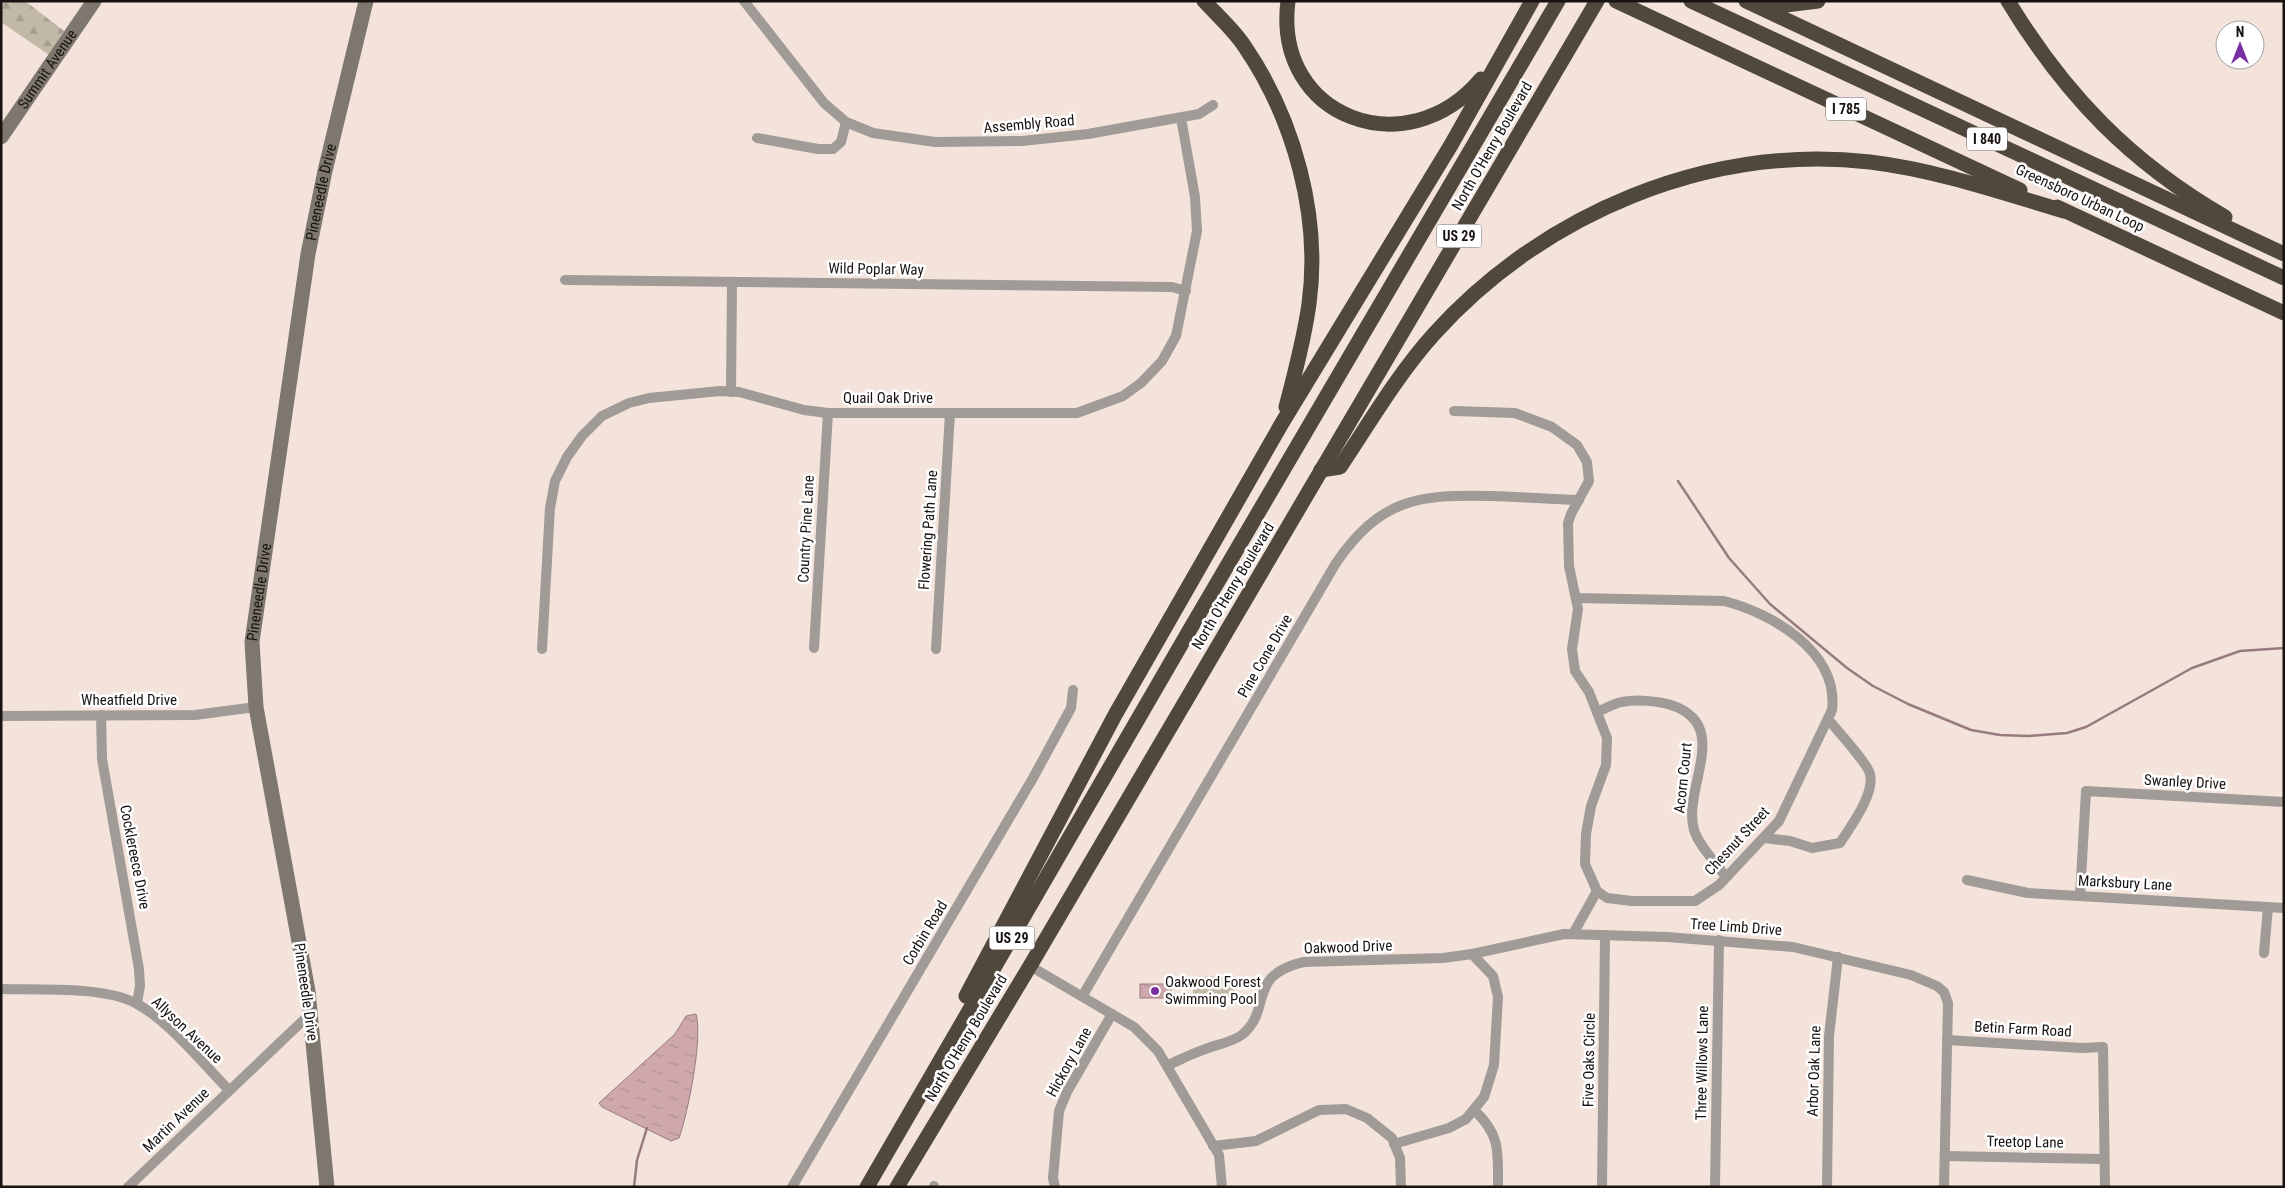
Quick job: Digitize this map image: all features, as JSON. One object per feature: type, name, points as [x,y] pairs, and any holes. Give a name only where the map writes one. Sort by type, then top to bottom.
[{"type":"highway","points":[[1204,1],[1244,45],[1272,94],[1285,122],[1304,192],[1311,249],[1310,302],[1298,364],[1282,424]]},
{"type":"highway","points":[[1288,1],[1288,39],[1304,77],[1322,100],[1335,109],[1360,120],[1400,125],[1428,119],[1467,95],[1501,55]]},
{"type":"highway","points":[[915,1103],[960,1008],[1115,715],[1282,424],[1451,145],[1532,1]]},
{"type":"highway","name":"North O'Henry Boulevard","points":[[868,1187],[915,1103],[1558,1]]},
{"type":"highway","name":"North O'Henry Boulevard","points":[[896,1187],[1030,966],[1597,1]]},
{"type":"highway","name":"Greensboro Urban Loop","points":[[1691,1],[2284,278]]},
{"type":"highway","points":[[1746,1],[2284,254]]},
{"type":"highway","points":[[1762,1],[1800,5],[1818,1]]},
{"type":"highway","points":[[2008,1],[2041,54],[2061,80],[2084,106],[2134,154],[2193,198],[2284,249]]},
{"type":"highway","name":"Greensboro Urban Loop","points":[[1622,4],[2284,313]]},
{"type":"highway","points":[[1321,470],[1340,467],[1406,369],[1433,336],[1486,282],[1525,253],[1578,220],[1656,187],[1710,172],[1750,165],[1839,160],[1868,162],[1926,172],[2064,210]]},
{"type":"street","name":"Summit Avenue","points":[[1,137],[94,1]]},
{"type":"street","name":"Pineneedle Drive","points":[[327,1187],[308,991],[256,707],[252,642],[308,254],[325,171],[366,1]]},
{"type":"street","name":"Assembly Road","points":[[744,1],[824,103],[846,122],[868,131],[898,138],[975,143],[1063,137],[1181,118],[1204,112],[1212,105]]},
{"type":"street","name":"Quail Oak Drive","points":[[542,649],[550,508],[555,481],[567,457],[582,436],[602,416],[629,403],[673,394],[731,392],[779,405],[828,413],[1077,413],[1122,396],[1141,383],[1162,361],[1176,336],[1198,231],[1195,197],[1181,118]]},
{"type":"street","points":[[757,138],[818,149],[833,149],[841,142],[846,122]]},
{"type":"street","name":"Wild Poplar Way","points":[[566,280],[1172,287],[1186,291]]},
{"type":"street","points":[[731,392],[732,282]]},
{"type":"street","points":[[1454,411],[1515,413],[1552,427],[1577,445],[1587,462],[1589,481],[1570,514],[1568,523],[1569,566],[1578,608],[1572,649],[1575,671],[1589,692],[1607,738],[1606,765],[1591,806],[1586,834],[1585,864],[1597,891],[1573,934]]},
{"type":"street","name":"Country Pine Lane","points":[[814,648],[828,413]]},
{"type":"street","name":"Flowering Path Lane","points":[[936,649],[950,413]]},
{"type":"street","name":"Pine Cone Drive","points":[[1083,995],[1336,563],[1358,534],[1383,514],[1424,497],[1462,495],[1579,500]]},
{"type":"street","name":"Chesnut Street","points":[[1576,598],[1724,601],[1742,606],[1794,633],[1811,651],[1826,674],[1833,699],[1832,710],[1780,821],[1726,877],[1695,902],[1632,901],[1607,898],[1597,891]]},
{"type":"street","name":"Corbin Road","points":[[792,1187],[1033,778],[1070,708],[1073,690]]},
{"type":"street","name":"Acorn Court","points":[[1597,712],[1622,702],[1662,702],[1684,710],[1697,721],[1702,737],[1702,752],[1692,811],[1694,830],[1726,877]]},
{"type":"street","name":"Wheatfield Drive","points":[[1,716],[195,714],[256,707]]},
{"type":"street","name":"Cocklereece Drive","points":[[101,715],[102,759],[140,969],[137,1003]]},
{"type":"street","points":[[1764,838],[1790,841],[1812,848],[1830,845],[1840,842],[1856,819],[1870,788],[1870,772],[1828,719]]},
{"type":"street","name":"Swanley Drive","points":[[2080,896],[2086,792],[2284,802]]},
{"type":"street","name":"Marksbury Lane","points":[[1967,880],[2028,892],[2284,908]]},
{"type":"street","points":[[2264,952],[2268,907]]},
{"type":"street","name":"Tree Limb Drive","points":[[1472,954],[1527,941],[1573,934],[1719,940],[1792,946],[1911,975],[1937,986],[1944,992],[1948,1003],[1947,1040]]},
{"type":"street","name":"Five Oaks Circle","points":[[1602,1187],[1604,935]]},
{"type":"street","name":"Three Willows Lane","points":[[1715,1187],[1719,940]]},
{"type":"street","points":[[1394,1144],[1449,1128],[1466,1119],[1484,1097],[1494,1065],[1498,997],[1493,976],[1472,954]]},
{"type":"street","name":"Oakwood Drive","points":[[1168,1065],[1242,1035],[1256,1017],[1266,984],[1276,973],[1289,965],[1304,962],[1426,959],[1472,954]]},
{"type":"street","name":"Arbor Oak Lane","points":[[1827,1187],[1829,1036],[1838,957]]},
{"type":"street","points":[[1030,966],[1083,995],[1147,1038],[1168,1065],[1219,1155],[1222,1187]]},
{"type":"street","name":"Allyson Avenue","points":[[1,989],[107,994],[137,1003],[161,1021],[229,1090]]},
{"type":"street","name":"Martin Avenue","points":[[128,1187],[310,1014]]},
{"type":"street","name":"Hickory Lane","points":[[1055,1187],[1059,1111],[1067,1092],[1112,1014]]},
{"type":"street","points":[[1944,1187],[1947,1040]]},
{"type":"street","name":"Betin Farm Road","points":[[1947,1040],[2103,1047],[2105,1187]]},
{"type":"street","points":[[1213,1146],[1256,1141],[1311,1113],[1340,1109],[1367,1118],[1383,1129],[1394,1144],[1401,1166],[1401,1187]]},
{"type":"street","points":[[1474,1110],[1488,1123],[1497,1142],[1498,1187]]},
{"type":"street","name":"Treetop Lane","points":[[1945,1156],[2104,1158]]},
{"type":"green space","points":[[1,1],[25,1],[64,31],[49,55],[1,22]]},
{"type":"green space","points":[[1235,976],[1235,998],[1193,999],[1193,977]]},
{"type":"water","name":"Oakwood Forest Swimming Pool","points":[[1140,984],[1171,984],[1171,998],[1140,998]]},
{"type":"water","points":[[696,1014],[698,1040],[696,1057],[690,1094],[679,1138],[671,1141],[602,1107],[599,1103],[675,1034],[686,1016]]},
{"type":"waterway","points":[[1678,481],[1729,558],[1770,604],[1847,668],[1873,686],[1908,704],[1971,730],[2000,735],[2028,736],[2067,733],[2086,727],[2192,668],[2240,651],[2284,648]]},
{"type":"waterway","points":[[634,1187],[637,1160],[647,1128]]},
{"type":"place","name":"Oakwood Forest Swimming Pool","points":[[1155,991]]}]
